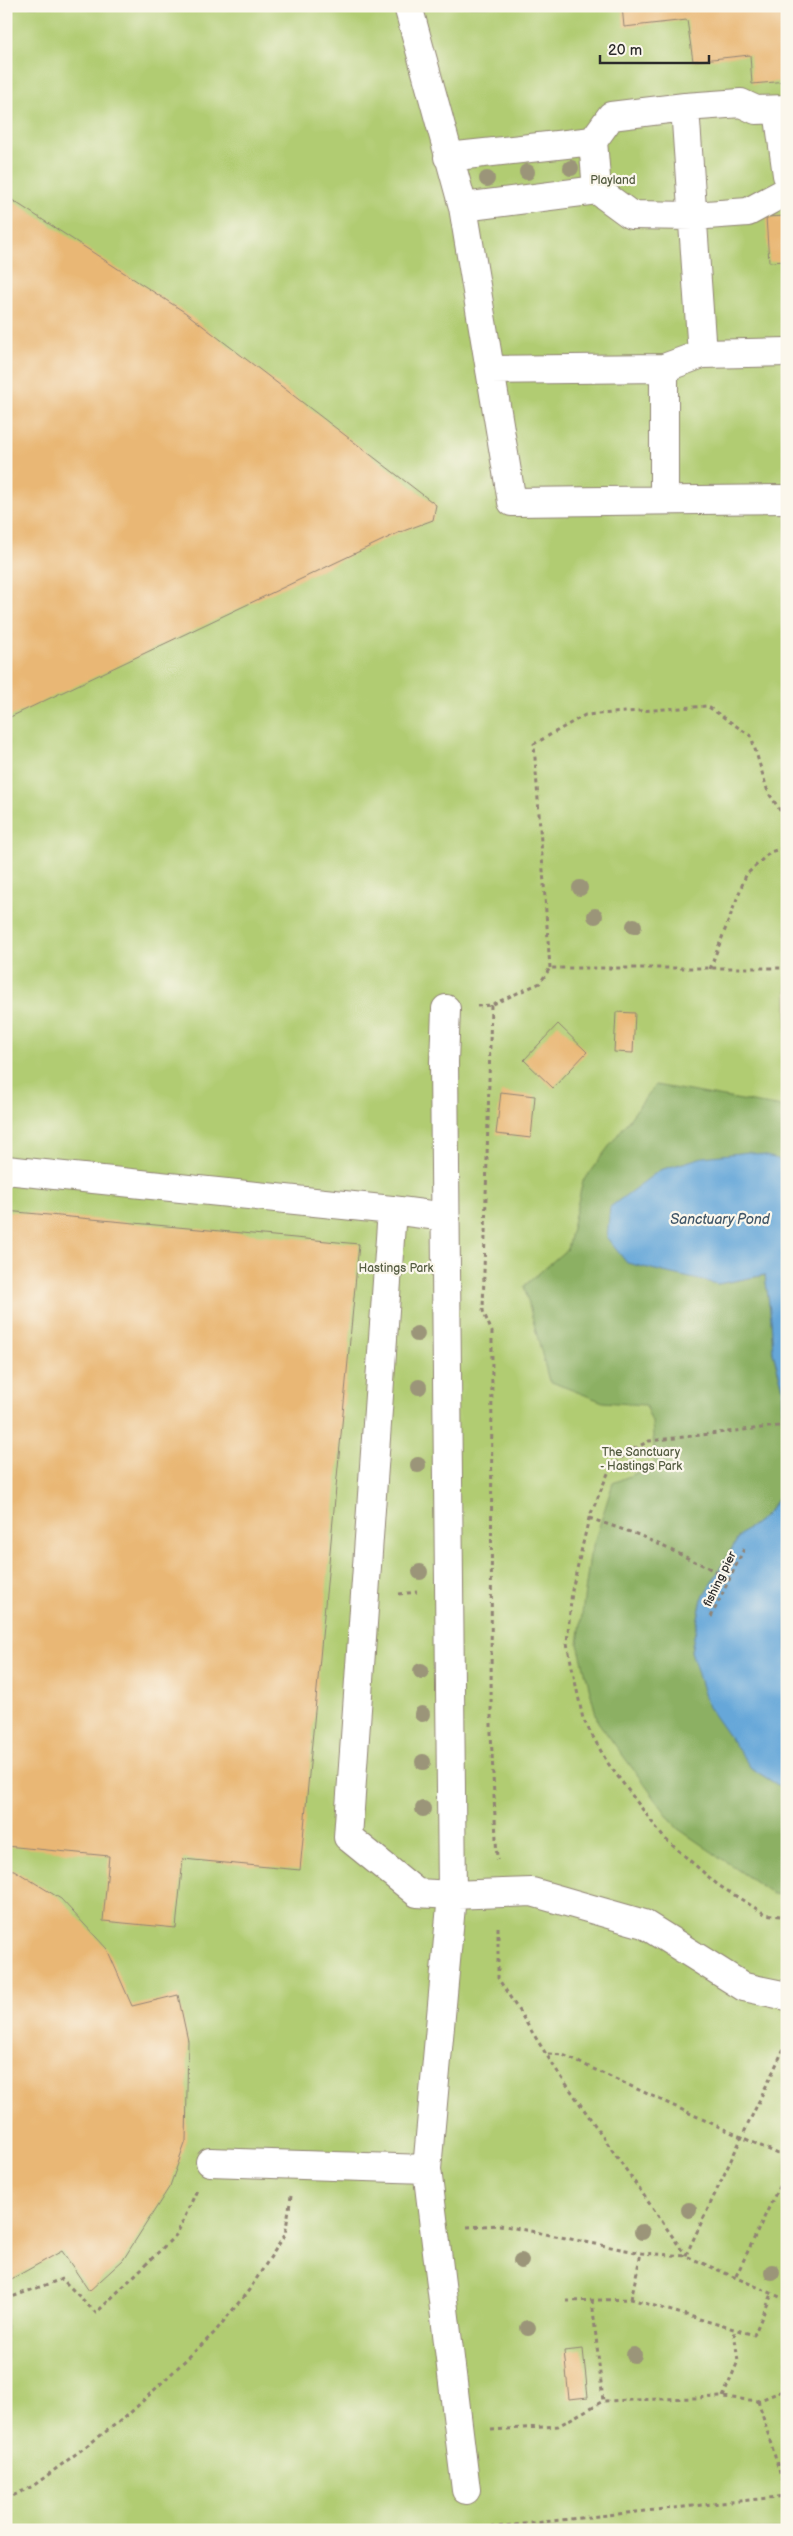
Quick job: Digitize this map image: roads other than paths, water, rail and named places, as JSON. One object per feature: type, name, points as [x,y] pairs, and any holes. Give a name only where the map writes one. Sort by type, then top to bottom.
[{"type":"street","points":[[408,6],[463,207],[512,502],[787,499]]},
{"type":"street","points":[[597,190],[593,140],[611,116],[685,107],[741,103],[756,110],[782,110],[787,175]]},
{"type":"street","points":[[685,107],[702,354]]},
{"type":"street","points":[[448,157],[593,140]]},
{"type":"street","points":[[463,207],[597,190],[631,216],[693,216],[748,212],[787,191]]},
{"type":"street","points":[[490,370],[664,368],[702,354],[787,352]]},
{"type":"street","points":[[664,368],[664,500]]},
{"type":"street","points":[[446,1009],[452,1894],[427,2169],[466,2490]]},
{"type":"street","points":[[6,1170],[446,1217]]},
{"type":"street","points":[[392,1210],[348,1837],[417,1893],[532,1892],[644,1924],[744,1987],[787,1996]]},
{"type":"street","points":[[210,2162],[427,2169]]},
{"type":"water","name":"Sanctuary Pond","points":[[749,1152],[778,1159],[787,1170],[787,1440],[782,1410],[783,1388],[773,1353],[771,1318],[765,1275],[718,1284],[672,1274],[627,1263],[607,1238],[610,1207],[660,1170],[703,1157]]},
{"type":"water","points":[[787,1485],[787,1791],[751,1768],[708,1707],[691,1651],[702,1599],[740,1535],[767,1514]]},
{"type":"park label","name":"Playland","points":[[613,180]]},
{"type":"park label","name":"Hastings Park","points":[[396,1268]]},
{"type":"park label","name":"The Sanctuary - Hastings Park","points":[[641,1459]]}]
